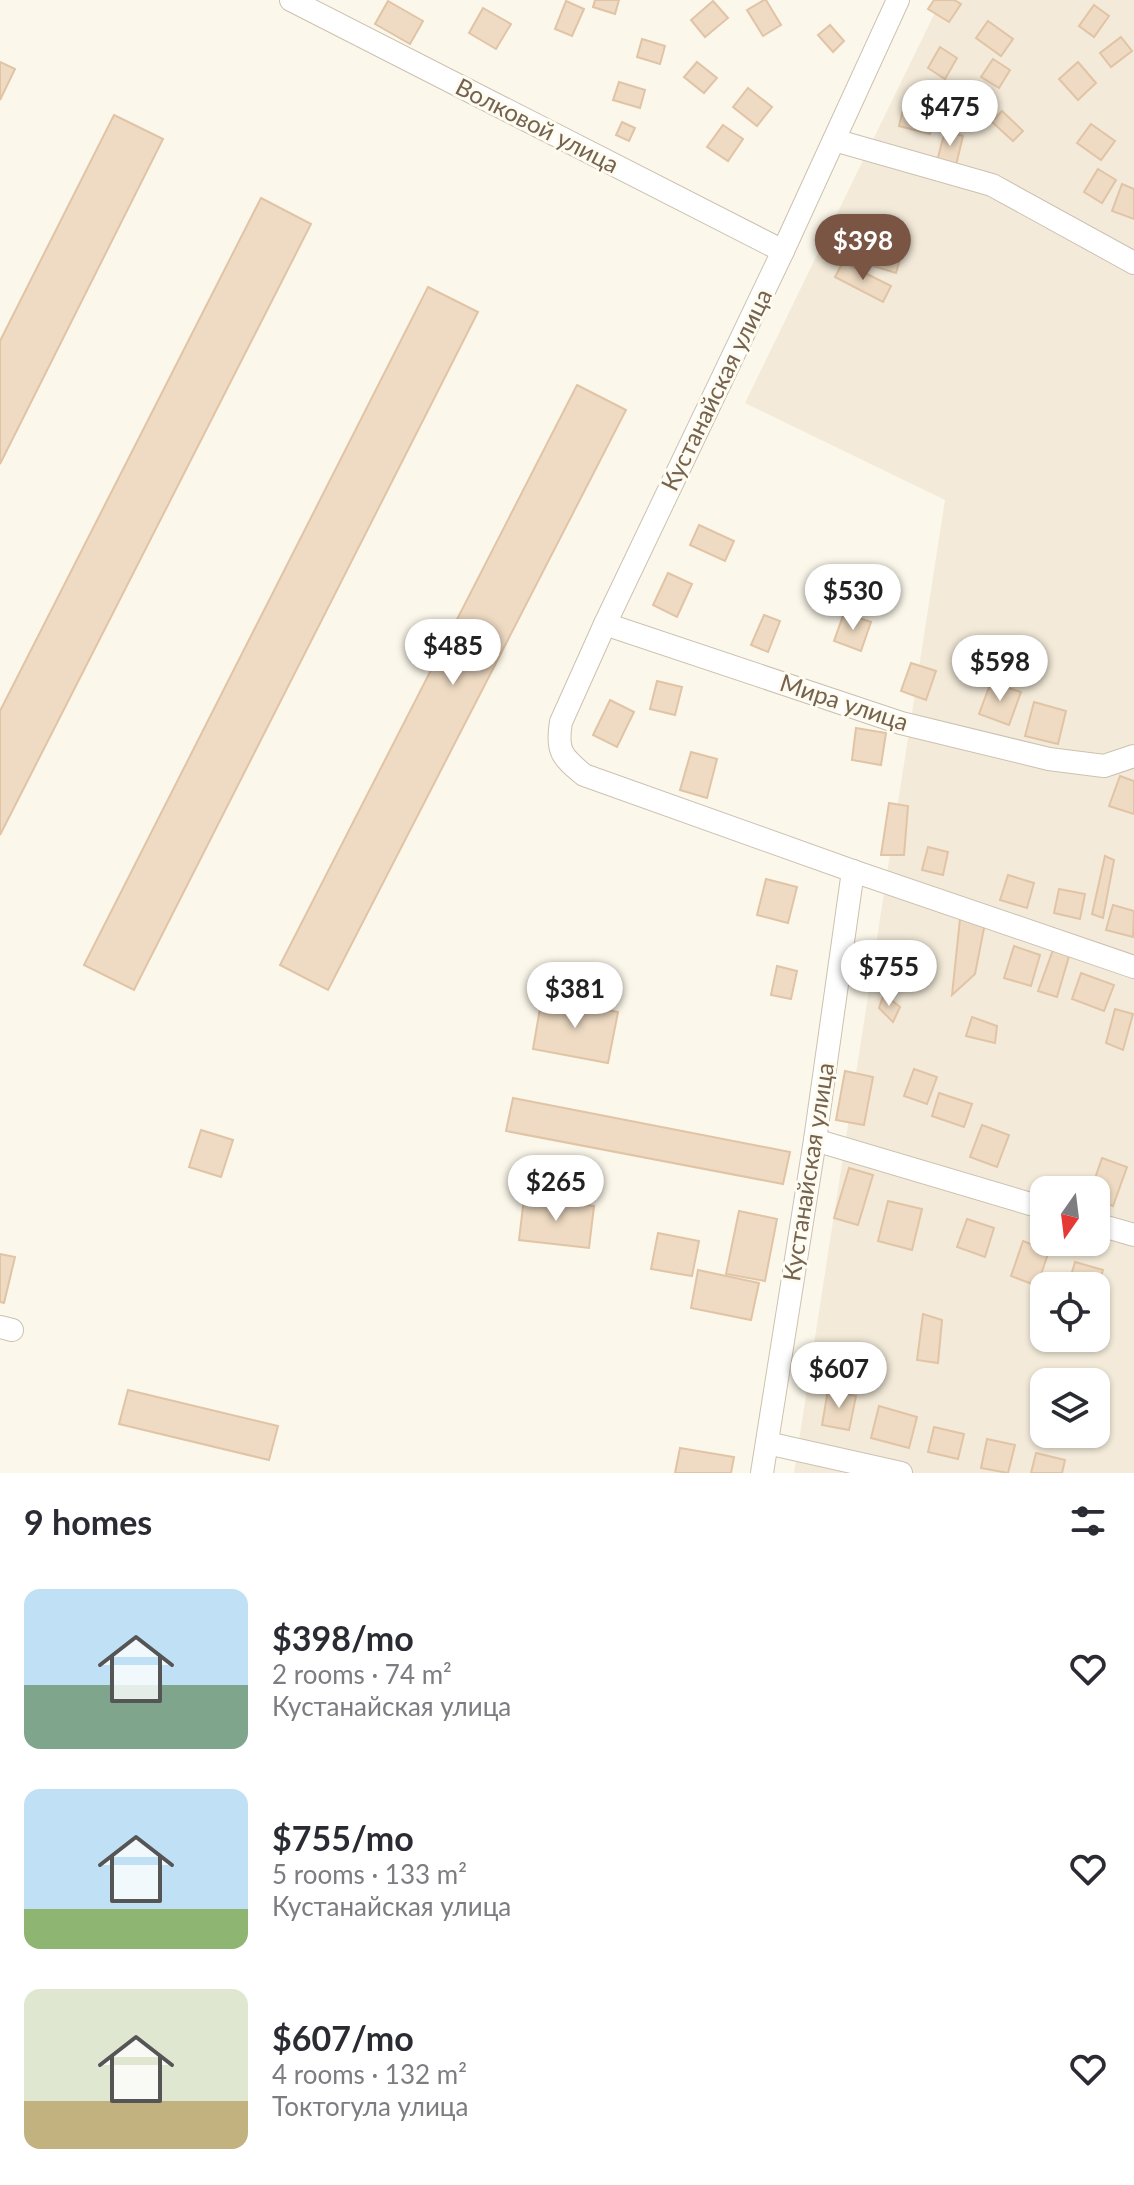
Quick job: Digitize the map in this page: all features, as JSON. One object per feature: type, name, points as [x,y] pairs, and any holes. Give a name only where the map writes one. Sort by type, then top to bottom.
[{"type":"street","name":"Волковой улица","points":[[291,0],[315,6],[783,251]]},
{"type":"street","name":"Кустанайская улица","points":[[762,1473],[815,1140],[853,871],[584,775],[565,760],[558,738],[561,722],[605,624],[783,251],[898,0]]},
{"type":"street","points":[[834,140],[992,185],[1134,263]]},
{"type":"street","name":"Мира улица","points":[[605,624],[901,723],[1049,759],[1104,766],[1134,756]]},
{"type":"street","points":[[853,871],[1134,967]]},
{"type":"street","points":[[815,1140],[1030,1204]]},
{"type":"street","points":[[1110,1228],[1134,1235]]},
{"type":"street","points":[[767,1443],[901,1473]]},
{"type":"shaded area","points":[[941,0],[1134,0],[1134,1473],[794,1473],[945,500],[745,403]]},
{"type":"building","points":[[595,0],[619,0],[615,14],[593,7]]},
{"type":"building","points":[[764,0],[781,25],[763,36],[747,10]]},
{"type":"building","points":[[934,0],[954,0],[961,4],[949,22],[928,9]]},
{"type":"building","points":[[388,1],[423,21],[410,44],[375,24]]},
{"type":"building","points":[[566,1],[584,9],[572,36],[555,29]]},
{"type":"building","points":[[713,1],[728,18],[705,37],[691,20]]},
{"type":"building","points":[[1094,5],[1109,16],[1094,37],[1079,26]]},
{"type":"building","points":[[483,8],[511,24],[496,49],[469,33]]},
{"type":"building","points":[[988,21],[1013,39],[1001,56],[976,38]]},
{"type":"building","points":[[830,25],[844,41],[833,52],[818,35]]},
{"type":"building","points":[[1121,37],[1132,51],[1111,67],[1100,53]]},
{"type":"building","points":[[642,39],[665,46],[660,64],[637,57]]},
{"type":"building","points":[[940,47],[957,58],[945,79],[928,68]]},
{"type":"building","points":[[993,59],[1010,70],[999,88],[981,77]]},
{"type":"building","points":[[0,62],[15,69],[0,100]]},
{"type":"building","points":[[697,62],[717,78],[704,93],[684,77]]},
{"type":"building","points":[[1078,62],[1096,83],[1078,100],[1059,79]]},
{"type":"building","points":[[619,82],[645,90],[640,108],[613,100]]},
{"type":"building","points":[[748,88],[772,107],[757,126],[733,107]]},
{"type":"building","points":[[905,102],[936,110],[930,134],[899,126]]},
{"type":"building","points":[[1002,111],[1023,131],[1013,141],[992,122]]},
{"type":"building","points":[[114,115],[163,139],[0,464],[0,341]]},
{"type":"building","points":[[622,122],[635,128],[629,141],[616,135]]},
{"type":"building","points":[[1091,124],[1115,141],[1101,160],[1077,143]]},
{"type":"building","points":[[723,125],[743,139],[728,161],[707,147]]},
{"type":"building","points":[[945,131],[963,136],[956,165],[937,161]]},
{"type":"building","points":[[1098,169],[1116,180],[1102,203],[1084,192]]},
{"type":"building","points":[[1122,184],[1134,189],[1134,219],[1112,211]]},
{"type":"building","points":[[261,198],[311,224],[0,835],[0,711]]},
{"type":"building","points":[[878,226],[907,235],[896,273],[867,264]]},
{"type":"building","points":[[843,262],[891,286],[883,302],[835,277]]},
{"type":"building","points":[[428,287],[478,312],[134,990],[84,965]]},
{"type":"building","points":[[577,385],[626,410],[328,990],[280,965]]},
{"type":"building","points":[[699,525],[734,541],[725,561],[690,545]]},
{"type":"building","points":[[668,573],[692,584],[677,617],[653,605]]},
{"type":"building","points":[[844,613],[871,622],[861,651],[834,641]]},
{"type":"building","points":[[764,615],[780,621],[768,652],[751,645]]},
{"type":"building","points":[[911,663],[936,671],[926,700],[901,691]]},
{"type":"building","points":[[657,681],[682,687],[675,715],[650,709]]},
{"type":"building","points":[[991,682],[1021,692],[1009,725],[979,714]]},
{"type":"building","points":[[610,700],[634,712],[617,747],[593,735]]},
{"type":"building","points":[[1034,702],[1066,711],[1058,744],[1025,736]]},
{"type":"building","points":[[856,728],[886,733],[881,765],[852,760]]},
{"type":"building","points":[[691,752],[717,759],[707,798],[680,790]]},
{"type":"building","points":[[1120,776],[1134,781],[1134,814],[1109,806]]},
{"type":"building","points":[[889,803],[908,806],[904,855],[881,855]]},
{"type":"building","points":[[928,847],[948,852],[943,875],[922,870]]},
{"type":"building","points":[[1105,856],[1114,860],[1103,918],[1092,914]]},
{"type":"building","points":[[1008,875],[1034,883],[1027,908],[1000,900]]},
{"type":"building","points":[[766,879],[797,887],[788,923],[757,915]]},
{"type":"building","points":[[1059,889],[1085,894],[1080,919],[1054,913]]},
{"type":"building","points":[[1113,905],[1134,911],[1133,937],[1106,930]]},
{"type":"building","points":[[960,919],[985,923],[975,974],[952,995]]},
{"type":"building","points":[[1014,946],[1040,955],[1031,986],[1004,978]]},
{"type":"building","points":[[1053,950],[1070,953],[1057,997],[1038,991]]},
{"type":"building","points":[[777,966],[797,971],[791,999],[771,995]]},
{"type":"building","points":[[1081,973],[1114,985],[1104,1011],[1072,999]]},
{"type":"building","points":[[884,994],[900,1007],[893,1022],[879,1008]]},
{"type":"building","points":[[542,997],[618,1012],[608,1063],[533,1049]]},
{"type":"building","points":[[1115,1009],[1133,1014],[1123,1050],[1106,1043]]},
{"type":"building","points":[[972,1017],[997,1026],[995,1043],[966,1036]]},
{"type":"building","points":[[914,1069],[937,1077],[927,1104],[904,1096]]},
{"type":"building","points":[[845,1071],[873,1077],[864,1125],[836,1120]]},
{"type":"building","points":[[939,1093],[972,1104],[964,1127],[932,1116]]},
{"type":"building","points":[[513,1098],[790,1152],[783,1184],[506,1131]]},
{"type":"building","points":[[982,1125],[1009,1135],[997,1167],[970,1157]]},
{"type":"building","points":[[201,1130],[233,1140],[221,1177],[189,1167]]},
{"type":"building","points":[[1102,1158],[1127,1167],[1113,1206],[1110,1205],[1110,1176],[1096,1176]]},
{"type":"building","points":[[849,1168],[873,1175],[858,1225],[834,1218]]},
{"type":"building","points":[[524,1198],[594,1206],[589,1248],[519,1240]]},
{"type":"building","points":[[888,1201],[922,1209],[912,1250],[878,1241]]},
{"type":"building","points":[[739,1211],[777,1219],[765,1281],[726,1274]]},
{"type":"building","points":[[967,1219],[994,1228],[985,1257],[957,1247]]},
{"type":"building","points":[[658,1233],[699,1241],[692,1276],[651,1269]]},
{"type":"building","points":[[1023,1241],[1030,1244],[1030,1256],[1047,1256],[1042,1272],[1030,1272],[1030,1283],[1011,1276]]},
{"type":"building","points":[[0,1254],[15,1257],[4,1303],[0,1302]]},
{"type":"building","points":[[1075,1262],[1103,1270],[1102,1272],[1072,1272]]},
{"type":"building","points":[[698,1270],[759,1283],[751,1320],[691,1308]]},
{"type":"building","points":[[923,1314],[942,1320],[938,1363],[917,1360]]},
{"type":"building","points":[[128,1390],[278,1426],[269,1460],[119,1424]]},
{"type":"building","points":[[828,1390],[856,1396],[849,1430],[822,1425]]},
{"type":"building","points":[[879,1406],[917,1417],[909,1448],[871,1438]]},
{"type":"building","points":[[934,1427],[964,1434],[958,1459],[928,1452]]},
{"type":"building","points":[[987,1439],[1015,1445],[1008,1473],[981,1468]]},
{"type":"building","points":[[680,1448],[734,1457],[731,1473],[675,1473]]},
{"type":"building","points":[[1036,1453],[1065,1460],[1062,1473],[1031,1473]]}]
